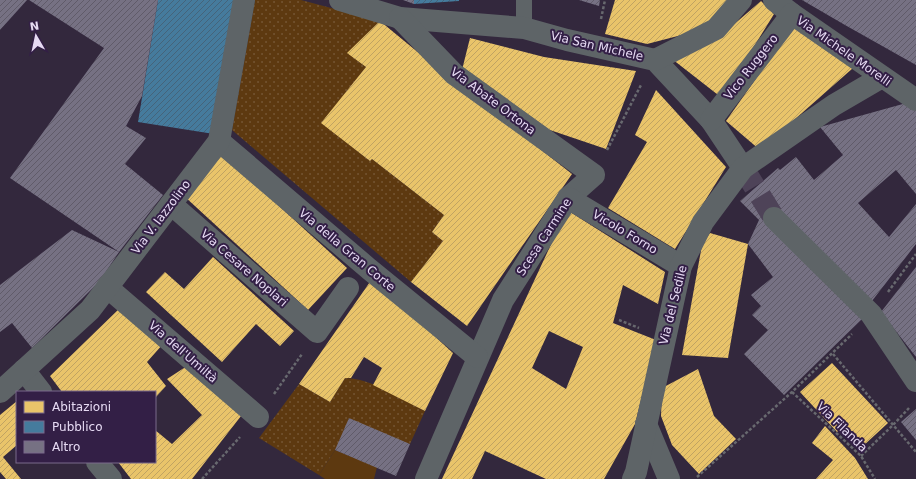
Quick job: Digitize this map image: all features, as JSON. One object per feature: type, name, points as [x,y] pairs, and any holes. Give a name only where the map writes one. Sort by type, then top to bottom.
[{"type":"street","name":"Via V. Iazzolino","points":[[0,392],[90,310],[219,141],[244,0]]},
{"type":"street","name":"Via San Michele","points":[[340,0],[400,18],[524,28],[567,40],[655,60],[711,120],[743,168]]},
{"type":"street","points":[[655,60],[716,28],[742,0]]},
{"type":"street","name":"Via Michele Morelli","points":[[774,0],[916,100]]},
{"type":"street","name":"Vico Ruggero","points":[[711,120],[792,14]]},
{"type":"street","name":"Via Abate Ortona","points":[[400,18],[454,74],[594,175]]},
{"type":"street","name":"Via del Sedile","points":[[633,479],[636,472],[681,266],[702,222],[743,168],[834,105],[882,77]]},
{"type":"street","name":"Via della Gran Corte","points":[[219,141],[364,264],[477,357]]},
{"type":"street","name":"Scesa Carmine","points":[[426,479],[477,357],[503,300],[568,198],[594,175]]},
{"type":"street","name":"Vicolo Forno","points":[[568,198],[681,266]]},
{"type":"street","name":"Via Cesare Noplari","points":[[171,204],[317,332],[348,288]]},
{"type":"street","points":[[774,218],[871,314],[916,381]]},
{"type":"street","name":"Via dell'Umiltà","points":[[107,287],[258,416]]},
{"type":"street","points":[[24,370],[41,391]]},
{"type":"street","points":[[646,424],[669,479]]},
{"type":"street","points":[[99,463],[111,479]]},
{"type":"lane","points":[[524,0],[524,28]]},
{"type":"path","points":[[594,175],[655,60]]},
{"type":"path","points":[[871,314],[916,254]]},
{"type":"path","points":[[694,479],[792,392],[832,354],[916,452]]},
{"type":"path","name":"Via Filanda","points":[[792,392],[861,456],[875,479]]},
{"type":"path","points":[[861,456],[912,405]]},
{"type":"shaded area","points":[[255,0],[301,0],[380,21],[348,53],[366,67],[322,123],[370,161],[372,159],[444,215],[432,232],[443,241],[411,282],[232,130]]},
{"type":"shaded area","points":[[345,378],[365,381],[376,385],[425,411],[410,444],[335,450],[319,475],[259,438],[299,384],[330,402]]},
{"type":"shaded area","points":[[335,450],[377,467],[374,479],[325,479],[319,475]]},
{"type":"building: Abitazioni","points":[[615,0],[731,0],[719,13],[697,31],[647,44],[605,34]]},
{"type":"building: Abitazioni","points":[[761,1],[774,14],[722,98],[672,59],[717,39]]},
{"type":"building: Abitazioni","points":[[380,21],[454,82],[572,174],[467,326],[411,282],[443,241],[432,232],[444,215],[372,159],[370,161],[321,123],[366,67],[347,53]]},
{"type":"building: Abitazioni","points":[[794,25],[853,68],[760,150],[726,121]]},
{"type":"building: Abitazioni","points":[[470,38],[544,57],[636,71],[606,149],[544,128],[461,74]]},
{"type":"building: Abitazioni","points":[[656,90],[726,167],[675,249],[608,208],[647,142],[635,135]]},
{"type":"building: Abitazioni","points":[[222,154],[347,268],[308,310],[184,196]]},
{"type":"building: Abitazioni","points":[[567,210],[665,272],[658,304],[623,285],[613,323],[656,340],[635,424],[604,479],[546,479],[485,451],[472,479],[442,479]],"holes":[[[549,331],[583,347],[566,389],[532,368]]]},
{"type":"building: Abitazioni","points":[[710,233],[748,244],[728,358],[682,355],[702,245]]},
{"type":"building: Abitazioni","points":[[213,257],[294,331],[280,346],[256,324],[222,362],[146,292],[165,272],[184,289]]},
{"type":"building: Abitazioni","points":[[372,279],[453,353],[425,411],[373,385],[382,368],[364,357],[351,378],[345,378],[330,402],[299,384]]},
{"type":"building: Abitazioni","points":[[121,307],[163,344],[147,362],[166,386],[156,397],[156,391],[61,391],[50,376]]},
{"type":"building: Abitazioni","points":[[832,363],[888,423],[863,446],[844,425],[837,432],[800,392]]},
{"type":"building: Abitazioni","points":[[187,366],[241,416],[192,479],[131,479],[119,463],[156,463],[156,431],[172,444],[202,415],[167,379]]},
{"type":"building: Abitazioni","points":[[698,369],[714,416],[736,439],[699,474],[672,445],[661,416],[662,388]]},
{"type":"building: Abitazioni","points":[[16,402],[16,446],[3,457],[21,479],[6,479],[0,472],[0,415]]},
{"type":"building: Abitazioni","points":[[825,426],[855,458],[868,479],[816,479],[833,460],[812,443]]},
{"type":"building: Pubblico","points":[[158,0],[234,0],[214,134],[138,122]]},
{"type":"building: Pubblico","points":[[414,0],[459,0],[459,1],[414,4]]},
{"type":"building: Altro","points":[[0,0],[27,0],[0,30]]},
{"type":"building: Altro","points":[[29,0],[158,0],[142,96],[126,126],[146,138],[125,164],[163,195],[119,252],[10,178],[104,48]]},
{"type":"building: Altro","points":[[403,0],[414,0],[414,4]]},
{"type":"building: Altro","points":[[579,0],[600,0],[599,6]]},
{"type":"building: Altro","points":[[802,0],[916,0],[916,65],[845,25]]},
{"type":"building: Altro","points":[[910,102],[916,107],[916,194],[896,170],[858,203],[889,237],[916,204],[916,244],[872,301],[863,318],[784,395],[744,354],[768,330],[752,315],[761,306],[751,295],[773,277],[748,244],[759,220],[740,201],[778,168],[780,170],[796,157],[814,180],[843,155],[820,127]]},
{"type":"building: Altro","points":[[72,230],[119,252],[99,282],[32,348],[12,323],[0,332],[0,285]]},
{"type":"building: Altro","points":[[916,267],[916,357],[881,312]]},
{"type":"building: Altro","points":[[916,409],[916,440],[901,422]]},
{"type":"building: Altro","points":[[349,418],[410,444],[396,476],[335,450]]},
{"type":"tunnel","points":[[743,168],[774,218]]}]
